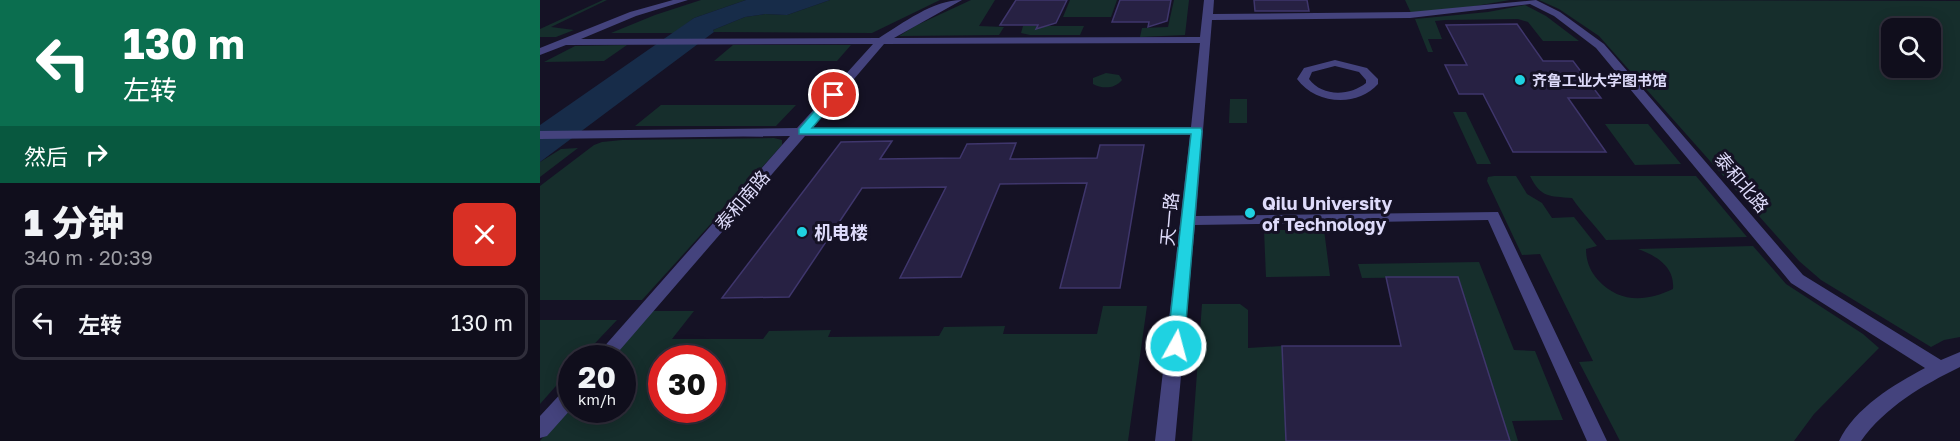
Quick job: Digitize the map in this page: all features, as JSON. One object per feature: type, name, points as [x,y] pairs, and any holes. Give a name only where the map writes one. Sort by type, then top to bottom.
[{"type":"street","points":[[540,52],[633,14],[683,0]]},
{"type":"street","points":[[881,41],[957,0]]},
{"type":"street","name":"天一路","points":[[1165,441],[1189,221],[1209,0]]},
{"type":"street","points":[[1208,17],[1407,16],[1464,12],[1531,0]]},
{"type":"street","name":"泰和北路","points":[[1531,0],[1557,14],[1600,46],[1797,279],[1940,368]]},
{"type":"street","points":[[564,42],[1205,40]]},
{"type":"street","name":"泰和南路","points":[[615,345],[881,41]]},
{"type":"street","points":[[1335,63],[1364,70],[1372,79],[1372,84],[1361,92],[1340,95],[1319,92],[1310,88],[1303,79],[1308,70],[1335,63]]},
{"type":"street","points":[[540,135],[1197,131]]},
{"type":"street","points":[[1189,221],[1493,215],[1596,441]]},
{"type":"street","points":[[1849,441],[1889,400],[1940,368],[1960,359]]},
{"type":"street","points":[[540,430],[558,410]]},
{"type":"green space","points":[[607,0],[551,27],[574,30],[556,37],[540,37],[540,29]]},
{"type":"green space","points":[[701,0],[746,0],[694,18],[674,33],[611,33],[655,15]]},
{"type":"green space","points":[[830,0],[940,0],[872,33],[714,32],[713,30],[745,17],[765,14],[787,15]]},
{"type":"green space","points":[[971,0],[995,0],[979,26],[1004,27],[999,35],[899,36],[915,26]]},
{"type":"green space","points":[[1070,0],[1117,0],[1111,17],[1063,17]]},
{"type":"green space","points":[[1174,0],[1189,0],[1185,35],[1140,37],[1142,28],[1168,27]]},
{"type":"green space","points":[[1405,0],[1510,0],[1452,10],[1411,13]]},
{"type":"green space","points":[[1539,0],[1960,1],[1960,337],[1944,340],[1931,347],[1821,280],[1799,261],[1599,36],[1559,9]]},
{"type":"green space","points":[[1525,5],[1546,16],[1579,41],[1543,41],[1528,22],[1518,19],[1445,20],[1435,21],[1442,39],[1428,39],[1433,52],[1428,52],[1415,19],[1488,12]]},
{"type":"green space","points":[[1023,26],[1084,26],[1080,35],[1030,35],[1021,33]]},
{"type":"green space","points":[[627,45],[604,61],[544,62],[575,46]]},
{"type":"green space","points":[[733,45],[851,45],[837,61],[714,61]]},
{"type":"green space","points":[[1106,73],[1119,75],[1122,80],[1108,87],[1093,84],[1093,78]]},
{"type":"green space","points":[[1230,99],[1247,99],[1247,123],[1229,123]]},
{"type":"green space","points":[[661,105],[796,105],[776,126],[635,126]]},
{"type":"green space","points":[[1453,112],[1466,112],[1491,164],[1477,164]]},
{"type":"green space","points":[[1605,124],[1648,124],[1681,164],[1635,165]]},
{"type":"green space","points":[[774,138],[782,140],[782,145],[642,300],[540,300],[540,186],[594,145],[622,140]]},
{"type":"green space","points":[[578,148],[540,177],[540,162],[561,149]]},
{"type":"green space","points":[[1516,176],[1527,194],[1542,203],[1552,218],[1574,217],[1597,246],[1586,249],[1591,269],[1606,288],[1615,293],[1643,298],[1673,289],[1671,274],[1663,263],[1638,249],[1753,246],[1786,284],[1863,334],[1879,348],[1814,414],[1794,441],[1620,441],[1579,362],[1593,361],[1540,254],[1522,255],[1487,181],[1488,177]]},
{"type":"green space","points":[[1530,176],[1696,176],[1747,237],[1606,240],[1572,198],[1557,197],[1542,192]]},
{"type":"green space","points":[[1264,230],[1324,230],[1330,276],[1266,277]]},
{"type":"green space","points":[[1479,262],[1514,350],[1535,351],[1563,420],[1512,421],[1518,441],[1510,441],[1458,277],[1362,278],[1358,264]]},
{"type":"green space","points":[[1202,304],[1240,304],[1248,310],[1248,348],[1282,346],[1286,441],[1192,441]]},
{"type":"green space","points":[[1103,306],[1147,306],[1128,441],[540,441],[558,418],[558,423],[636,423],[636,345],[621,345],[651,311],[694,311],[672,339],[763,339],[769,331],[831,330],[828,337],[939,336],[944,327],[1005,326],[1003,334],[1097,334]]},
{"type":"green space","points":[[540,320],[617,320],[593,345],[558,345],[558,384],[540,404]]},
{"type":"water","points":[[746,0],[830,0],[787,15],[765,14],[745,17],[713,30],[714,32],[540,162],[540,125],[694,18]]},
{"type":"building","points":[[1016,0],[1067,0],[1056,23],[1036,29],[1038,25],[1000,25]]},
{"type":"building","points":[[1120,0],[1171,0],[1167,21],[1148,27],[1149,22],[1112,22]]},
{"type":"building","points":[[1254,0],[1307,0],[1309,11],[1255,11]]},
{"type":"building","name":"齐鲁工业大学图书馆","points":[[1517,24],[1543,61],[1573,61],[1601,98],[1568,98],[1606,152],[1513,152],[1483,94],[1459,94],[1445,65],[1467,65],[1446,25]]},
{"type":"building","name":"机电楼","points":[[892,141],[880,159],[960,158],[967,144],[1016,143],[1010,159],[1097,158],[1100,145],[1144,145],[1120,288],[1060,288],[1087,183],[1000,184],[961,277],[900,278],[946,187],[862,188],[789,297],[722,298],[841,142]]},
{"type":"building","points":[[1386,277],[1458,277],[1510,441],[1286,441],[1282,346],[1401,346]]},
{"type":"place","name":"齐鲁工业大学图书馆","points":[[1520,80]]},
{"type":"place","name":"Qilu University of Technology","points":[[1250,213]]},
{"type":"place","name":"机电楼","points":[[802,232]]},
{"type":"route","points":[[834,95],[803,132],[1197,131],[1176,346]]}]
